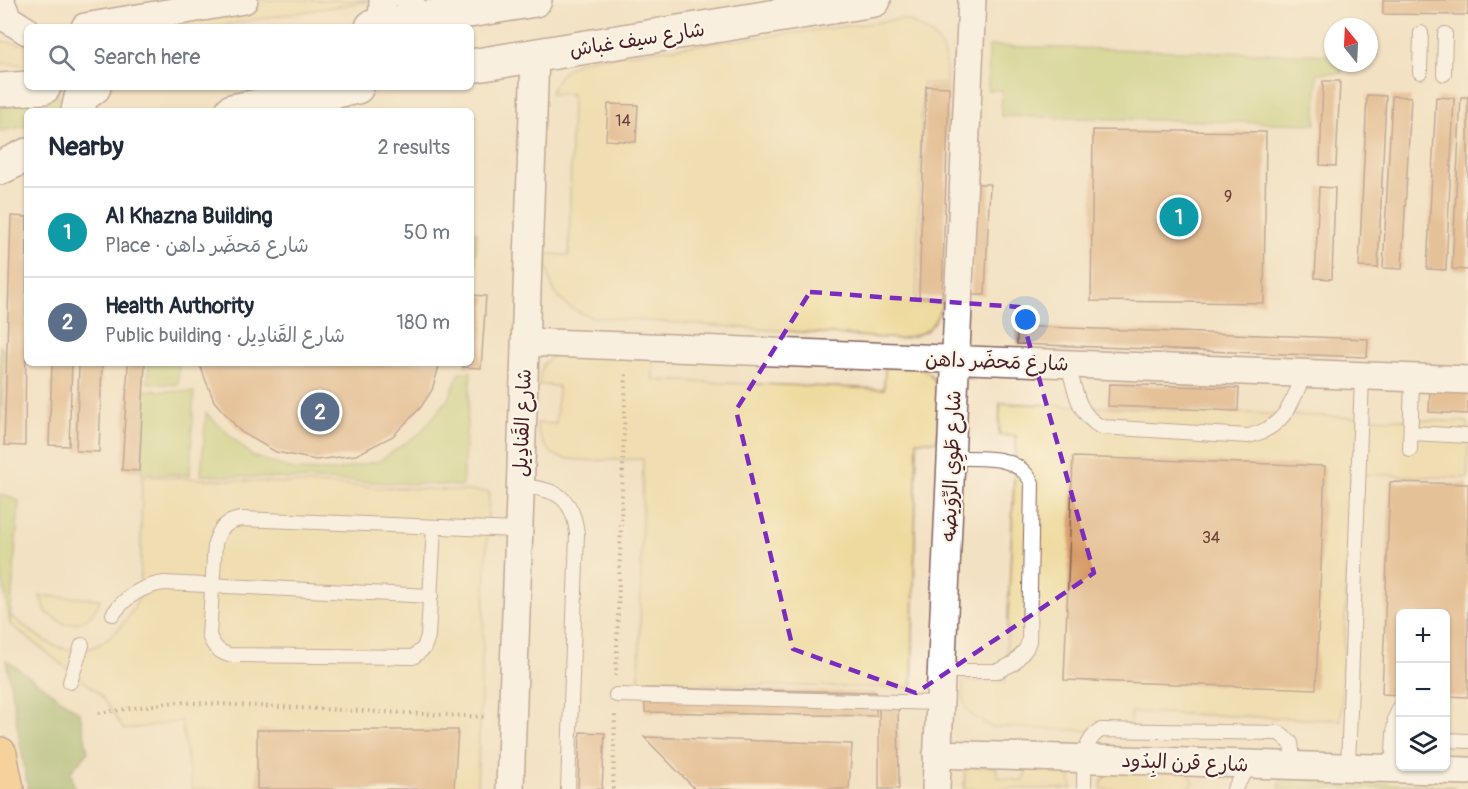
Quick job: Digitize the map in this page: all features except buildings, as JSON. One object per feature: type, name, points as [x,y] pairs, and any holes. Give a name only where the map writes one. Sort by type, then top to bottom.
[{"type":"main road","points":[[0,754],[7,789]]},
{"type":"street","points":[[0,0],[8,19],[24,30]]},
{"type":"street","points":[[95,24],[151,8],[243,0]]},
{"type":"street","points":[[379,17],[414,9],[535,0]]},
{"type":"street","name":"شارع سيف غباش","points":[[474,66],[874,0]]},
{"type":"street","name":"شارع طَوِي الرِّوَيضه","points":[[936,789],[972,0]]},
{"type":"street","name":"شارع القَنادِيل","points":[[510,789],[535,56]]},
{"type":"street","points":[[0,90],[24,88]]},
{"type":"street","points":[[79,108],[81,97],[90,90]]},
{"type":"street","points":[[248,108],[341,90]]},
{"type":"street","points":[[0,168],[24,156]]},
{"type":"street","name":"شارع مَحضَر داهن","points":[[525,342],[1468,380]]},
{"type":"street","name":"شارع قرن البِدُود","points":[[937,754],[1348,767],[1395,759],[1468,771]]},
{"type":"lane","points":[[1420,72],[1421,33]]},
{"type":"lane","points":[[1444,74],[1445,34]]},
{"type":"lane","points":[[1068,364],[1085,416],[1101,427],[1248,436],[1268,430],[1286,414],[1304,374]]},
{"type":"lane","points":[[1348,767],[1362,376]]},
{"type":"lane","points":[[1410,450],[1412,378]]},
{"type":"lane","points":[[1411,433],[1468,436]]},
{"type":"lane","points":[[943,671],[998,671],[1020,657],[1029,641],[1032,483],[1022,468],[1012,462],[952,458]]},
{"type":"lane","points":[[520,486],[541,488],[556,493],[567,502],[575,516],[577,534],[568,789]]},
{"type":"lane","points":[[434,527],[427,642],[413,657],[229,655],[216,649],[209,635],[216,538],[224,526],[232,520],[434,527],[519,530]]},
{"type":"lane","points":[[113,614],[131,594],[153,585],[431,596]]},
{"type":"lane","points":[[70,682],[82,645]]},
{"type":"lane","points":[[616,695],[941,703]]},
{"type":"lane","points":[[1395,759],[1396,716]]},
{"type":"lane","points":[[1084,789],[1085,758],[1089,739],[1101,730],[1280,733],[1291,742],[1294,765]]},
{"type":"lane","points":[[1450,740],[1468,741]]},
{"type":"lane","points":[[1234,789],[1251,764]]},
{"type":"path","points":[[613,789],[627,359]]},
{"type":"path","points":[[99,713],[175,702],[512,718]]},
{"type":"highlighted area","points":[[810,292],[1019,307],[1094,573],[916,693],[793,649],[736,410]]},
{"type":"green space","points":[[989,46],[1324,55],[1324,72],[1342,72],[1317,73],[1316,124],[1001,116],[1002,90],[988,90]]},
{"type":"green space","points":[[58,93],[61,108],[24,108],[24,127],[0,131],[0,104]]},
{"type":"green space","points":[[474,232],[477,232],[474,276]]},
{"type":"green space","points":[[0,346],[4,351],[0,444]]},
{"type":"green space","points":[[149,366],[179,366],[178,385],[148,383]]},
{"type":"green space","points":[[460,372],[471,372],[462,486],[201,475],[206,413],[252,456],[294,470],[333,471],[379,461],[420,433],[449,398]]},
{"type":"green space","points":[[145,390],[194,392],[190,475],[141,473]]},
{"type":"green space","points":[[0,494],[19,501],[10,624],[0,563]]},
{"type":"green space","points":[[6,660],[80,713],[88,752],[71,771],[74,789],[28,789]]},
{"type":"green space","points":[[1280,779],[1454,787],[1454,789],[1279,789]]},
{"type":"sand","points":[[163,0],[376,0],[228,24],[183,24]]},
{"type":"sand","points":[[902,19],[924,29],[932,36],[943,51],[945,60],[946,85],[923,83],[916,303],[943,302],[936,319],[928,329],[917,335],[899,339],[592,317],[571,308],[557,295],[549,277],[547,254],[569,255],[572,94],[550,94],[560,76],[574,64],[587,59]]},
{"type":"sand","points":[[0,41],[24,45],[24,65],[0,63]]},
{"type":"sand","points":[[566,350],[653,353],[653,380],[884,389],[885,367],[915,367],[928,372],[937,388],[938,422],[937,441],[917,441],[912,688],[639,683],[643,459],[593,461],[563,458],[553,454],[544,445],[537,423],[556,424],[558,386],[539,385],[541,371],[545,362]]},
{"type":"sand","points":[[1000,403],[1468,422],[1468,478],[1351,474],[1341,720],[1131,712],[1130,732],[991,727],[967,710],[963,698],[963,681],[1005,682],[1016,436],[999,435]]},
{"type":"sand","points":[[142,476],[489,492],[477,789],[192,789],[181,721],[124,730],[100,694],[10,624],[11,616],[45,641],[72,650],[97,645],[119,629],[140,595]]},
{"type":"sand","points":[[40,596],[100,599],[95,610],[87,618],[77,623],[64,624],[47,613]]},
{"type":"sand","points":[[1030,763],[1070,771],[1072,789],[964,789],[965,767],[996,767],[998,777],[1022,781]]},
{"type":"sand","points":[[1189,772],[1193,780],[1191,789],[1101,789],[1102,781],[1108,773]]},
{"type":"place","name":"Al Khazna Building","points":[[1179,217]]},
{"type":"place","name":"Health Authority","points":[[320,412]]}]
